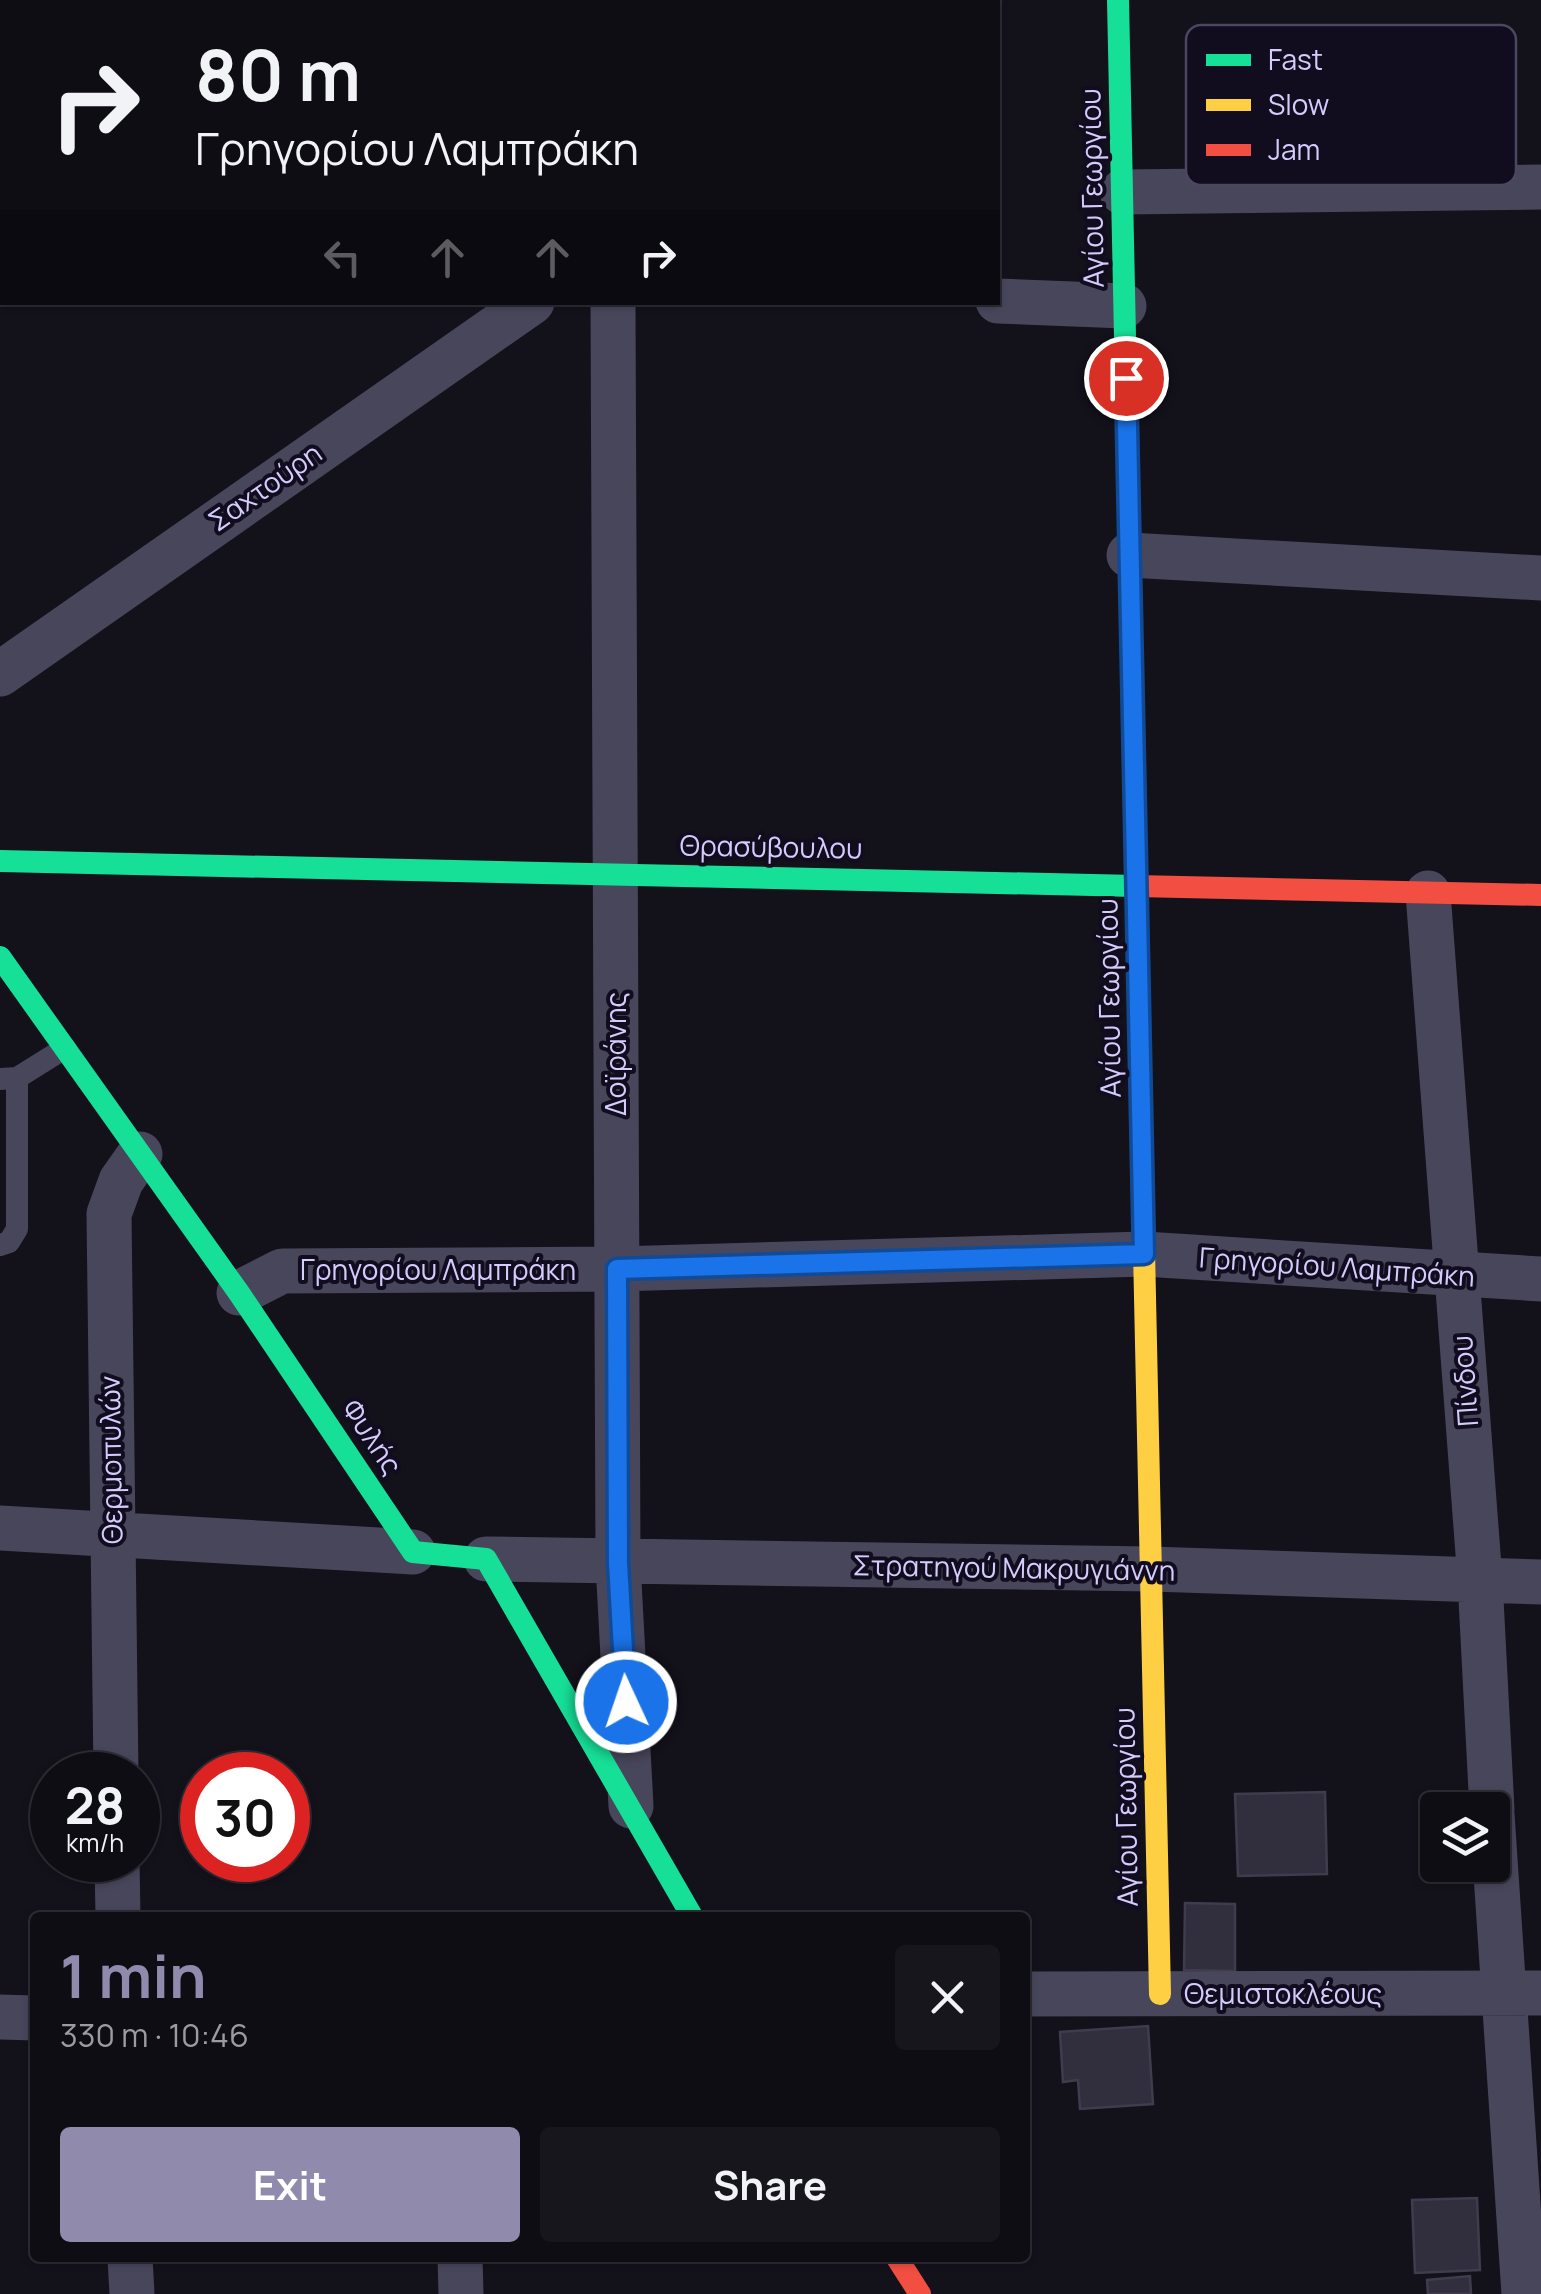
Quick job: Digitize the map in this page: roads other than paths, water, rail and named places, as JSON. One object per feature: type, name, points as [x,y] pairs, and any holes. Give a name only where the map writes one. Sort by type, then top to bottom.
[{"type":"street","name":"Αγίου Γεωργίου","points":[[1118,0],[1160,1994]]},
{"type":"street","points":[[1122,192],[1541,186]]},
{"type":"street","points":[[1000,301],[1124,306]]},
{"type":"street","name":"Σαχτούρη","points":[[0,674],[528,305]]},
{"type":"street","name":"Δοϊράνης","points":[[613,305],[618,1563],[631,1806]]},
{"type":"street","points":[[1129,556],[1541,578]]},
{"type":"street","name":"Θρασύβουλου","points":[[0,860],[1541,895]]},
{"type":"street","name":"Πίνδου","points":[[1428,892],[1480,1580],[1491,1792]]},
{"type":"street","name":"Φυλής","points":[[0,956],[239,1292],[412,1552]]},
{"type":"street","name":"Θερμοπυλών","points":[[116,1752],[109,1214],[120,1181],[140,1154]]},
{"type":"street","name":"Γρηγορίου Λαμπράκη","points":[[239,1292],[282,1271],[617,1269],[1144,1254],[1541,1279]]},
{"type":"street","points":[[0,1528],[112,1532],[486,1559],[690,1912]]},
{"type":"street","name":"Στρατηγού Μακρυγιάννη","points":[[486,1559],[1151,1569],[1541,1582]]},
{"type":"street","points":[[117,1882],[118,1912]]},
{"type":"street","name":"Πίνδου","points":[[1504,1882],[1522,1993],[1524,2294]]},
{"type":"street","name":"Θεμιστοκλέους","points":[[1030,1994],[1522,1993]]},
{"type":"street","points":[[0,2018],[30,2018]]},
{"type":"street","points":[[130,2262],[132,2294]]},
{"type":"street","points":[[460,2262],[461,2294]]},
{"type":"street","points":[[900,2262],[920,2294]]},
{"type":"lane","points":[[0,1245],[10,1242],[17,1228],[9,1079],[65,1048]]}]
